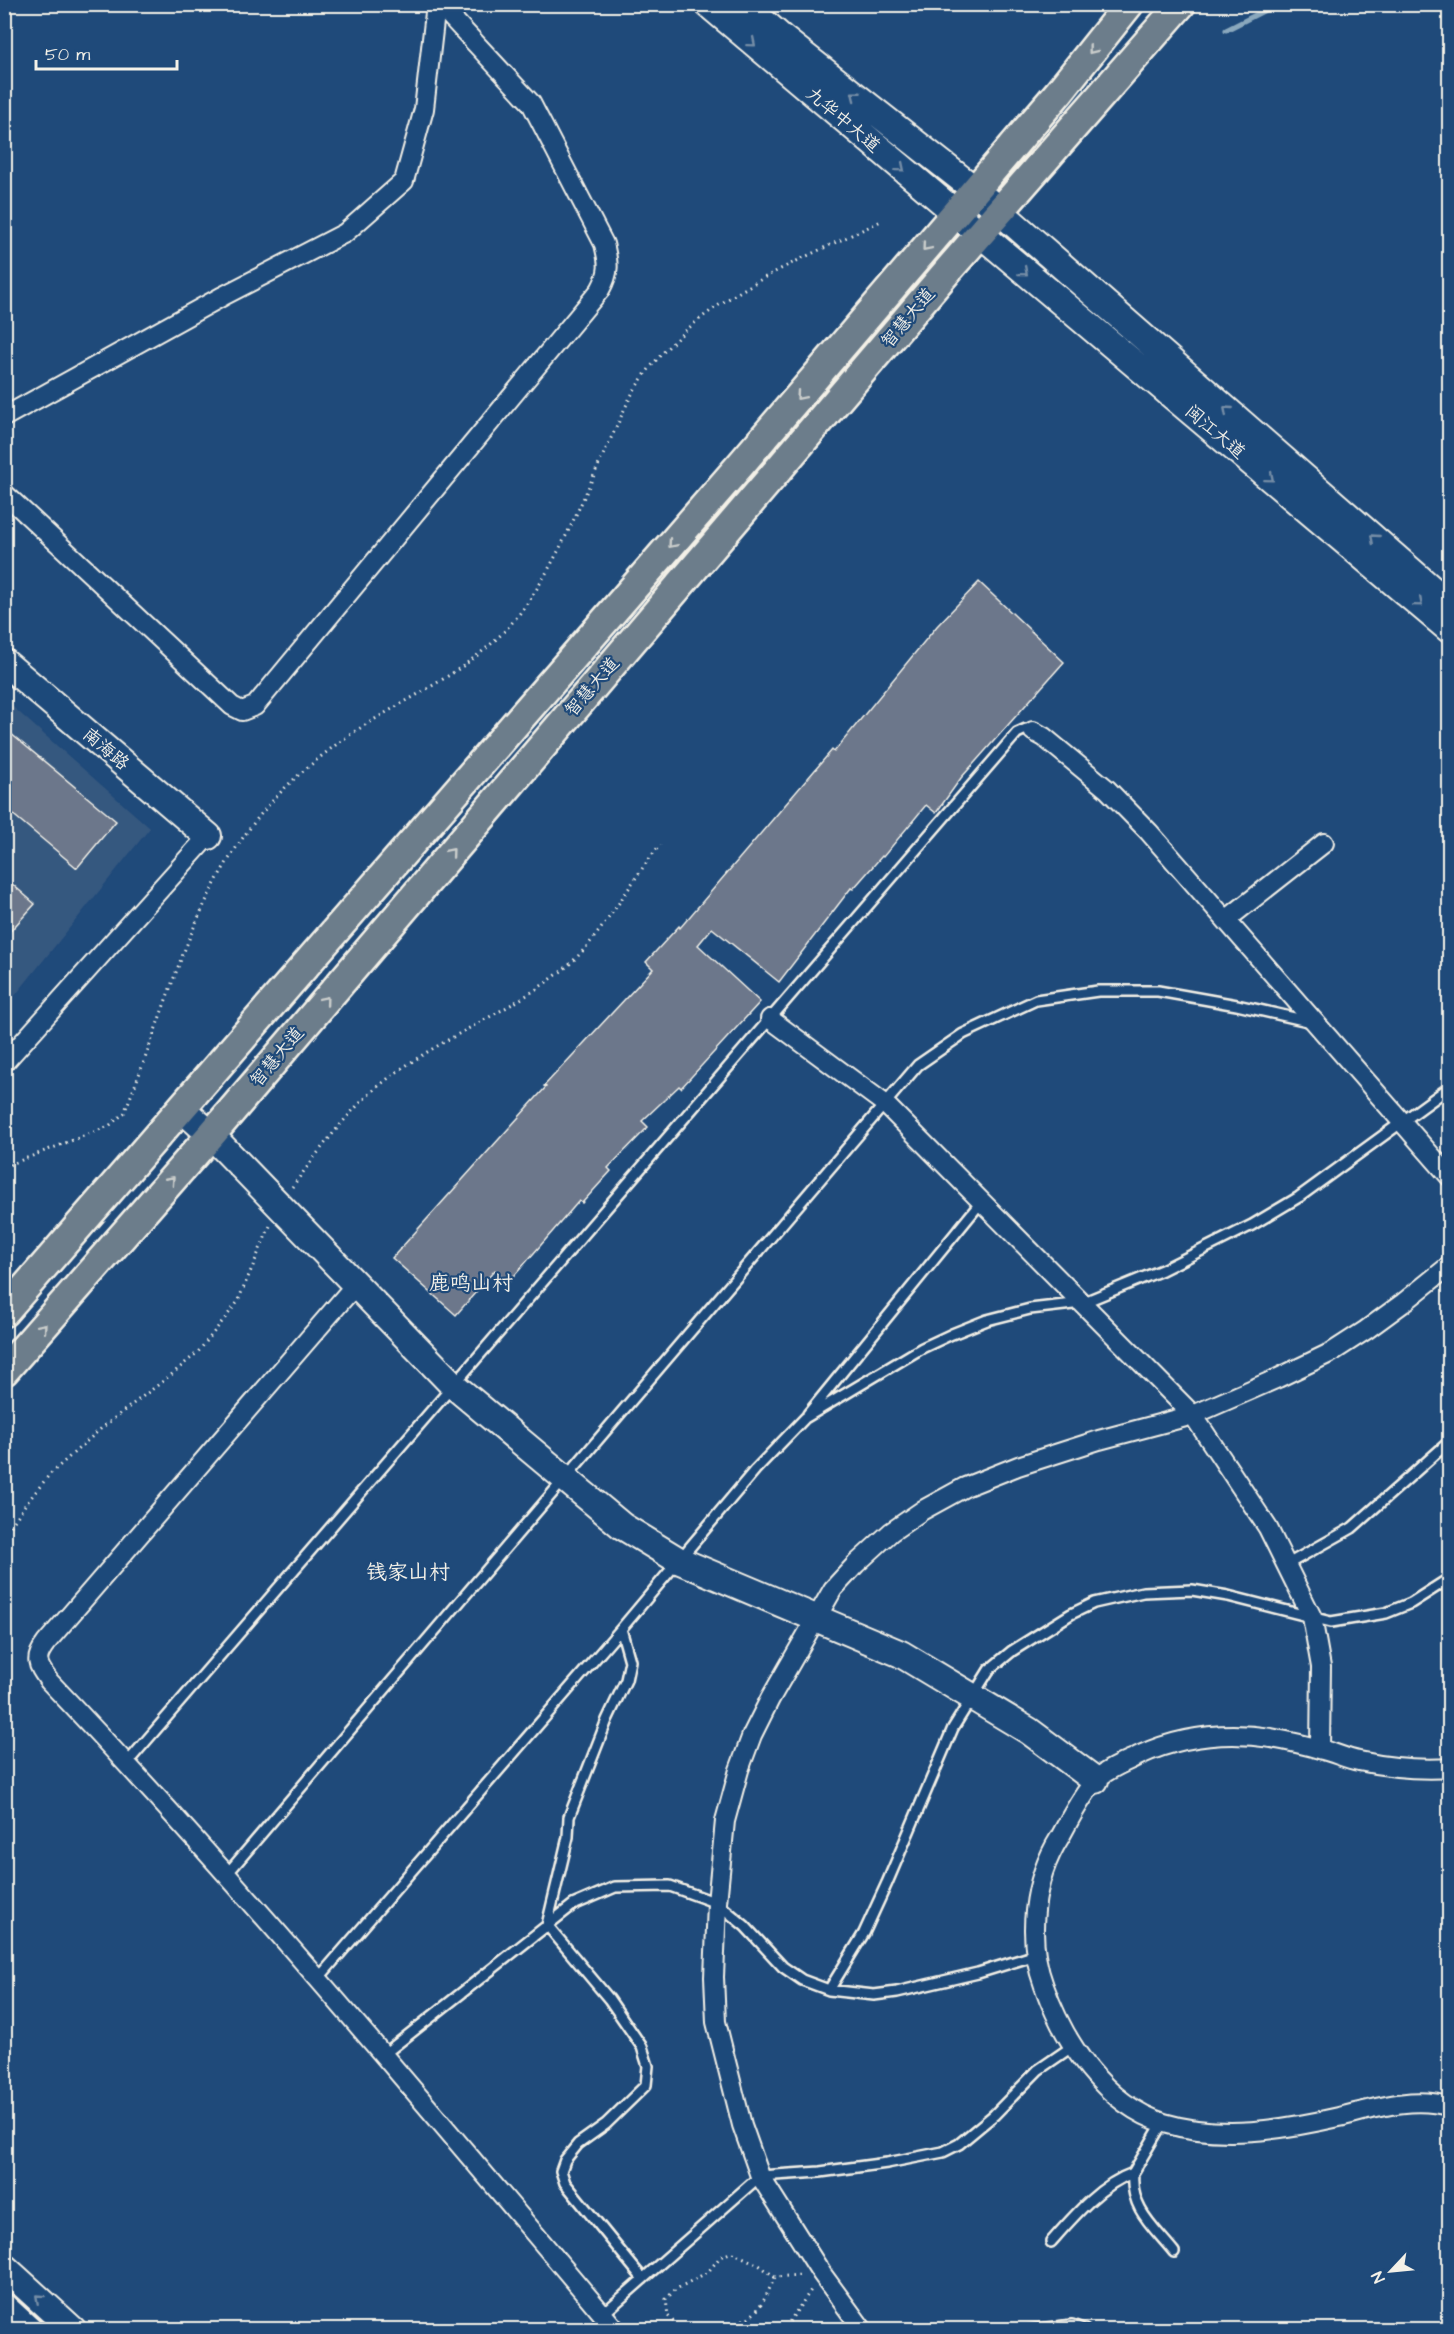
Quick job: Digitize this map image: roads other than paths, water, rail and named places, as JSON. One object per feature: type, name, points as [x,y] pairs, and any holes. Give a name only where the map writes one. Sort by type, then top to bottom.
[{"type":"main road","name":"智慧大道","points":[[4,1312],[749,454],[1059,92],[1129,4]]},
{"type":"main road","name":"智慧大道","points":[[4,1371],[211,1135],[979,234],[1181,4]]},
{"type":"street","points":[[4,417],[223,296],[345,233],[404,181],[424,110],[438,4]]},
{"type":"street","points":[[4,493],[232,706],[242,711],[255,706],[600,290],[608,276],[609,261],[604,244],[531,103],[438,4]]},
{"type":"street","name":"九华中大道","points":[[708,4],[979,234]]},
{"type":"street","name":"九华中大道","points":[[743,4],[782,38],[999,211]]},
{"type":"street","name":"闽江大道","points":[[999,211],[1449,605]]},
{"type":"street","name":"闽江大道","points":[[979,234],[1449,630]]},
{"type":"street","name":"南海路","points":[[4,662],[208,836]]},
{"type":"street","points":[[1034,731],[1107,789],[1149,832],[1449,1177]]},
{"type":"street","points":[[4,1062],[208,836]]},
{"type":"street","points":[[1226,920],[1324,843]]},
{"type":"street","points":[[770,1019],[885,1104],[1193,1415],[1268,1528],[1312,1617],[1321,1667],[1320,1749]]},
{"type":"street","points":[[181,1108],[211,1135],[453,1384],[622,1526],[678,1560],[901,1654],[1029,1731],[1095,1780]]},
{"type":"street","points":[[863,2330],[822,2274],[760,2175],[742,2125],[716,2022],[714,1977],[717,1903],[725,1821],[739,1770],[752,1735],[770,1699],[833,1589],[891,1532],[923,1510],[965,1487],[1018,1466],[1099,1440],[1193,1415],[1278,1378],[1332,1352],[1403,1303],[1449,1265]]},
{"type":"street","points":[[356,1284],[38,1654],[38,1666],[49,1681],[127,1763],[226,1874],[616,2330]]},
{"type":"street","points":[[1449,1768],[1401,1767],[1358,1761],[1320,1749],[1269,1738],[1216,1735],[1183,1738],[1142,1755],[1095,1780],[1050,1852],[1041,1880],[1034,1917],[1036,1955],[1040,1976],[1050,2003],[1073,2046],[1102,2084],[1131,2108],[1163,2122],[1201,2130],[1266,2131],[1414,2102],[1449,2107]]},
{"type":"street","points":[[4,2267],[73,2330]]},
{"type":"street","points":[[4,2307],[29,2330]]},
{"type":"lane","points":[[127,1763],[1017,733],[1026,729],[1034,731]]},
{"type":"lane","points":[[226,1874],[918,1065],[954,1040],[1036,1000],[1098,991],[1158,991],[1314,1022]]},
{"type":"lane","points":[[805,1418],[922,1348],[952,1334],[987,1320],[1030,1309],[1082,1303],[1162,1270],[1252,1225],[1299,1197],[1449,1087]]},
{"type":"lane","points":[[317,1980],[621,1629],[755,1470],[805,1418],[982,1201]]},
{"type":"lane","points":[[1286,1566],[1352,1528],[1449,1441]]},
{"type":"lane","points":[[829,1990],[864,1933],[953,1728],[989,1670],[1012,1652],[1071,1614],[1094,1603],[1143,1592],[1192,1590],[1261,1603],[1331,1622],[1386,1613],[1411,1603],[1449,1578]]},
{"type":"lane","points":[[547,1925],[568,1837],[569,1817],[607,1720],[627,1680],[630,1660],[621,1629]]},
{"type":"lane","points":[[383,2055],[573,1905],[615,1887],[670,1886],[717,1903],[745,1926],[783,1967],[802,1980],[829,1990],[874,1995],[897,1992],[970,1975],[1036,1955]]},
{"type":"lane","points":[[547,1925],[609,1999],[642,2047],[648,2066],[646,2085],[613,2118],[579,2144],[565,2160],[561,2171],[565,2183],[643,2279]]},
{"type":"lane","points":[[603,2314],[760,2175],[820,2172],[887,2163],[943,2152],[959,2144],[994,2115],[1038,2070],[1073,2046]]},
{"type":"lane","points":[[1163,2122],[1133,2173],[1132,2190],[1150,2225],[1174,2252]]},
{"type":"lane","points":[[1051,2242],[1117,2178],[1133,2173]]},
{"type":"lane","points":[[1030,2330],[1072,2325],[1085,2330]]},
{"type":"waterway","points":[[1226,30],[1277,4]]},
{"type":"district","name":"鹿鸣山村","points":[[471,1283]]},
{"type":"district","name":"钱家山村","points":[[408,1572]]}]
